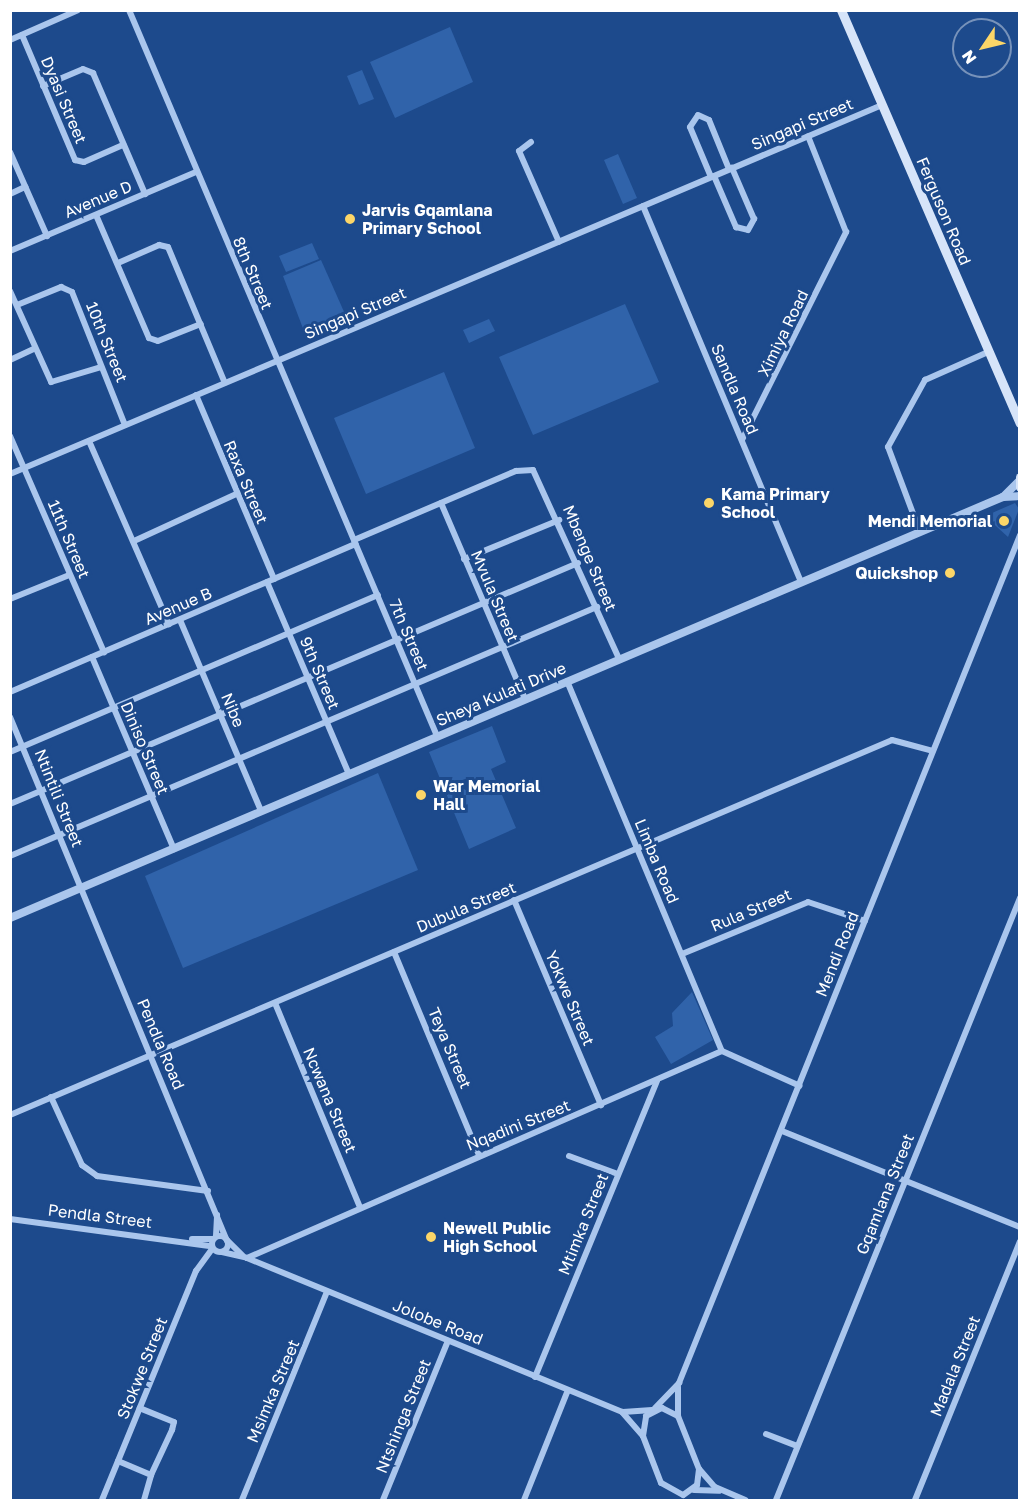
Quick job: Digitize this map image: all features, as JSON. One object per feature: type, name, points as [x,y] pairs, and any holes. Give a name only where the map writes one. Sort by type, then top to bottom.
[{"type":"main road","name":"Ferguson Road","points":[[841,10],[1020,423]]},
{"type":"main road","points":[[1019,479],[1020,488]]},
{"type":"street","points":[[10,40],[78,10]]},
{"type":"street","name":"8th Street","points":[[129,10],[275,361],[355,542]]},
{"type":"street","name":"Dyasi Street","points":[[22,36],[77,161],[123,146]]},
{"type":"street","points":[[43,86],[91,71],[144,194]]},
{"type":"street","name":"Singapi Street","points":[[10,474],[882,105]]},
{"type":"street","points":[[695,116],[709,120],[731,169],[754,219],[748,230],[735,227],[690,128],[695,116]]},
{"type":"street","name":"Ximiya Road","points":[[742,440],[845,236],[842,216],[808,136]]},
{"type":"street","points":[[531,142],[519,151],[559,242]]},
{"type":"street","points":[[10,152],[47,236]]},
{"type":"street","name":"Avenue D","points":[[10,251],[196,172]]},
{"type":"street","points":[[10,194],[25,188]]},
{"type":"street","name":"Sandla Road","points":[[643,206],[801,582]]},
{"type":"street","points":[[96,215],[152,340],[201,324]]},
{"type":"street","points":[[118,263],[165,245],[225,383]]},
{"type":"street","name":"10th Street","points":[[16,305],[61,287],[69,289],[125,425]]},
{"type":"street","points":[[10,291],[34,349],[52,384],[101,367]]},
{"type":"street","points":[[10,360],[34,349]]},
{"type":"street","points":[[920,532],[888,447],[926,380],[988,352]]},
{"type":"street","name":"Raxa Street","points":[[196,395],[270,581]]},
{"type":"street","name":"11th Street","points":[[10,436],[104,652]]},
{"type":"street","points":[[89,441],[169,624]]},
{"type":"street","name":"Avenue B","points":[[10,692],[270,581],[516,471],[533,470]]},
{"type":"street","name":"Mbenge Street","points":[[533,470],[559,520],[619,659]]},
{"type":"street","name":"Sheya Kulati Drive","points":[[1003,497],[1019,479]]},
{"type":"street","points":[[134,541],[236,494]]},
{"type":"street","name":"Sheya Kulati Drive","points":[[10,918],[1003,497],[1020,496]]},
{"type":"street","name":"Mvula Street","points":[[441,503],[525,699]]},
{"type":"street","points":[[464,559],[559,520]]},
{"type":"street","name":"Mendi Road","points":[[678,1416],[679,1383],[1020,535]]},
{"type":"street","name":"7th Street","points":[[355,542],[437,736]]},
{"type":"street","points":[[10,804],[578,564]]},
{"type":"street","points":[[10,599],[69,574]]},
{"type":"street","name":"9th Street","points":[[270,581],[289,634],[349,774]]},
{"type":"street","points":[[10,752],[114,710],[201,670],[378,596]]},
{"type":"street","points":[[10,856],[597,607]]},
{"type":"street","name":"Nibe","points":[[180,620],[261,811]]},
{"type":"street","name":"Diniso Street","points":[[92,657],[174,849]]},
{"type":"street","name":"Limba Road","points":[[567,681],[722,1051]]},
{"type":"street","name":"Ntintili Street","points":[[10,717],[82,889]]},
{"type":"street","name":"Dubula Street","points":[[10,1115],[892,740],[933,751]]},
{"type":"street","name":"Pendla Road","points":[[82,889],[216,1209],[227,1241]]},
{"type":"street","name":"Gqamlana Street","points":[[776,1500],[1020,898]]},
{"type":"street","name":"Yokwe Street","points":[[514,900],[601,1105]]},
{"type":"street","name":"Rula Street","points":[[682,954],[808,902],[865,921]]},
{"type":"street","name":"Teya Street","points":[[394,952],[479,1155]]},
{"type":"street","name":"Ncwana Street","points":[[275,1003],[360,1207]]},
{"type":"street","points":[[722,1051],[800,1086]]},
{"type":"street","name":"Nqadini Street","points":[[245,1257],[722,1051]]},
{"type":"street","name":"Mtimka Street","points":[[535,1377],[657,1081]]},
{"type":"street","points":[[51,1097],[82,1165],[96,1176],[208,1191]]},
{"type":"street","points":[[782,1131],[1020,1227]]},
{"type":"street","points":[[569,1156],[618,1174]]},
{"type":"street","name":"Pendla Road","points":[[213,1242],[216,1209]]},
{"type":"street","name":"Pendla Street","points":[[10,1219],[213,1242]]},
{"type":"street","points":[[213,1242],[227,1241],[222,1252]]},
{"type":"street","name":"Jolobe Road","points":[[227,1241],[245,1257]]},
{"type":"street","name":"Jolobe Road","points":[[213,1242],[222,1252],[245,1257],[622,1412],[643,1436],[665,1489],[666,1498]]},
{"type":"street","name":"Stokwe Street","points":[[102,1500],[196,1270],[213,1242]]},
{"type":"street","name":"Madala Street","points":[[915,1500],[1020,1242]]},
{"type":"street","name":"Msimka Street","points":[[242,1500],[327,1292]]},
{"type":"street","name":"Ntshinga Street","points":[[383,1500],[448,1341]]},
{"type":"street","name":"Mendi Road","points":[[653,1409],[679,1383]]},
{"type":"street","points":[[524,1500],[568,1390]]},
{"type":"street","points":[[140,1408],[174,1424],[150,1475],[144,1500]]},
{"type":"street","points":[[643,1436],[643,1420],[653,1409],[678,1416],[699,1469],[723,1492]]},
{"type":"street","name":"Jolobe Road","points":[[622,1412],[653,1409]]},
{"type":"street","points":[[766,1434],[798,1446]]},
{"type":"street","points":[[118,1461],[150,1475]]},
{"type":"street","points":[[694,1490],[699,1469]]},
{"type":"street","points":[[665,1489],[683,1495]]},
{"type":"street","points":[[676,1500],[694,1490],[723,1492],[745,1500]]},
{"type":"shaded area","points":[[450,27],[473,82],[395,118],[370,62]]},
{"type":"shaded area","points":[[362,70],[374,99],[359,105],[347,76]]},
{"type":"shaded area","points":[[618,154],[637,198],[623,204],[604,160]]},
{"type":"shaded area","points":[[312,243],[319,259],[286,272],[279,256]]},
{"type":"shaded area","points":[[321,260],[345,314],[304,331],[283,276]]},
{"type":"shaded area","points":[[625,304],[659,382],[533,435],[499,357]]},
{"type":"shaded area","points":[[489,319],[495,331],[469,343],[463,330]]},
{"type":"shaded area","points":[[444,372],[475,448],[366,494],[334,418]]},
{"type":"shaded area","points":[[1015,503],[1019,509],[1008,537],[985,516]]},
{"type":"shaded area","points":[[492,726],[506,762],[491,769],[516,828],[469,849],[429,752]]},
{"type":"shaded area","points":[[378,773],[418,870],[183,968],[145,876]]},
{"type":"shaded area","points":[[692,992],[713,1040],[671,1064],[655,1037],[673,1026],[672,1013]]},
{"type":"place","name":"Jarvis Gqamlana Primary School","points":[[350,219]]},
{"type":"place","name":"Kama Primary School","points":[[709,503]]},
{"type":"place","name":"Mendi Memorial","points":[[1004,521]]},
{"type":"place","name":"Quickshop","points":[[950,573]]},
{"type":"place","name":"War Memorial Hall","points":[[421,795]]},
{"type":"place","name":"Newell Public High School","points":[[431,1237]]}]
